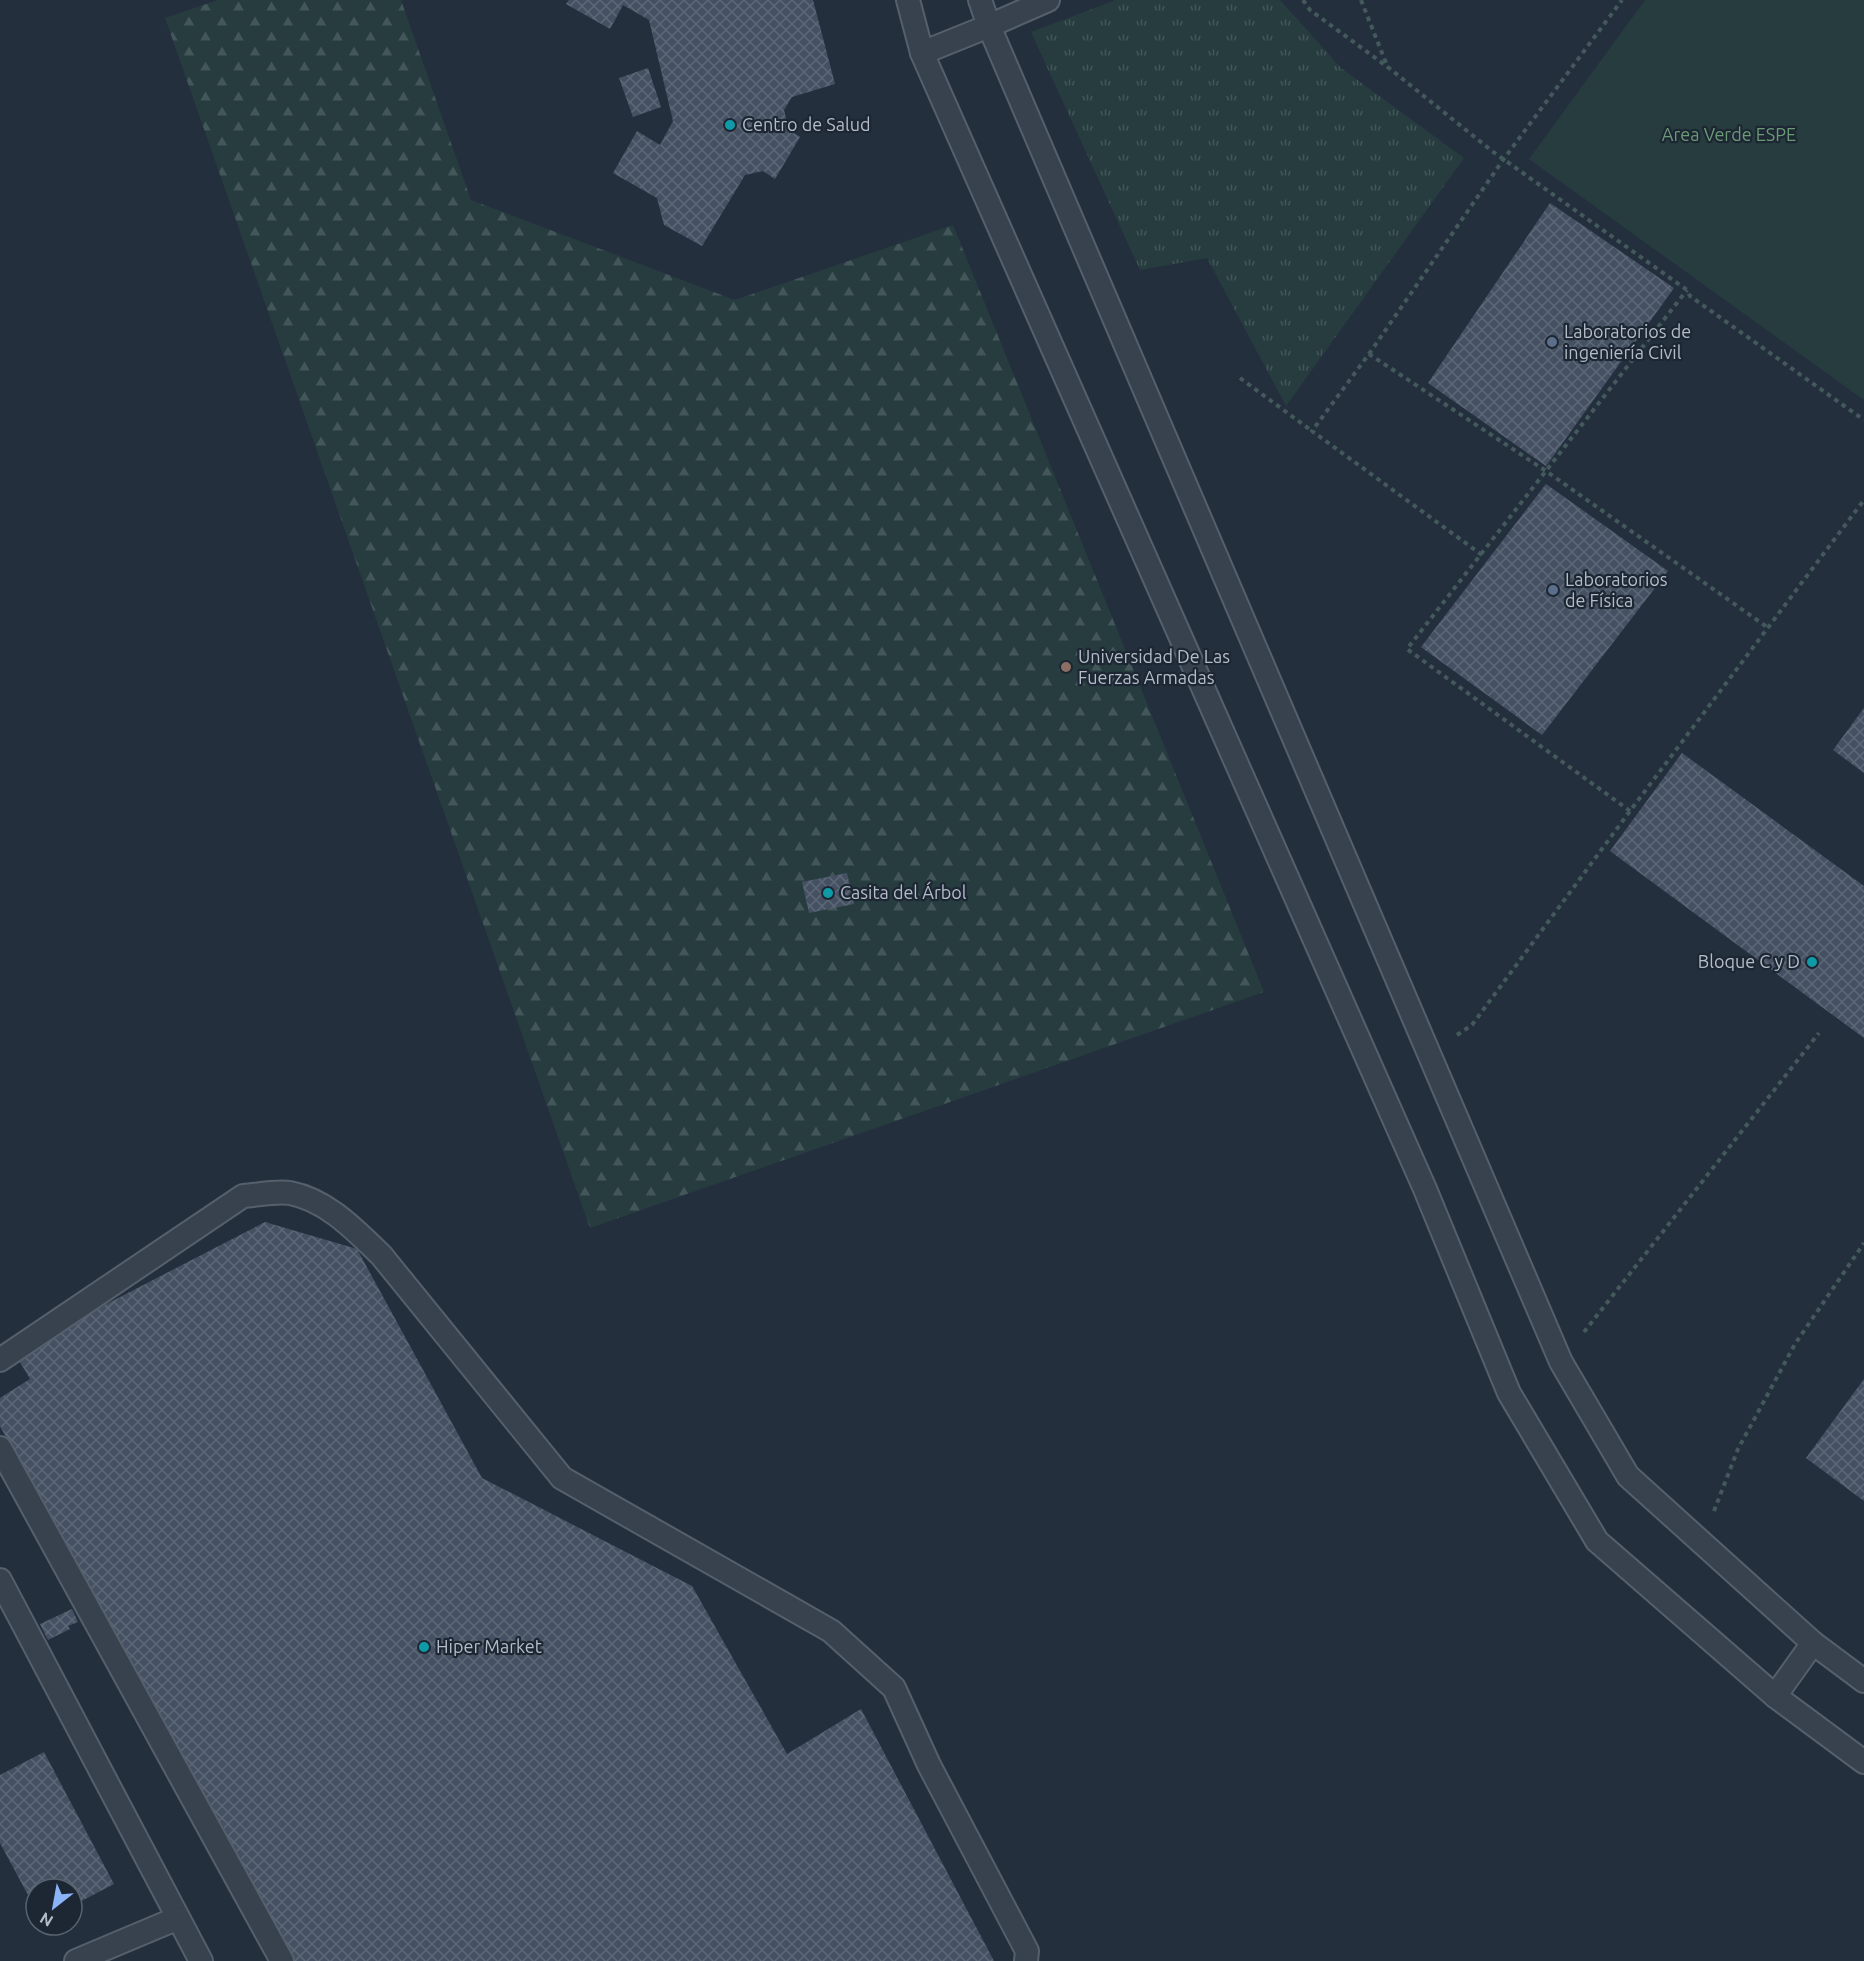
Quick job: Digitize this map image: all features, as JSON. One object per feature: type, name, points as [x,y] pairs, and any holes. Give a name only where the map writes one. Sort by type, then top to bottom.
[{"type":"lane","points":[[908,0],[922,53],[1425,1189],[1509,1393],[1597,1541],[1775,1696],[1864,1762]]},
{"type":"lane","points":[[980,0],[1561,1362],[1628,1476],[1813,1643],[1864,1681]]},
{"type":"lane","points":[[922,53],[1048,0]]},
{"type":"lane","points":[[0,1360],[243,1196],[289,1193],[321,1204],[347,1223],[381,1255],[562,1478],[831,1631],[894,1688],[929,1765],[1027,1951],[1026,1961]]},
{"type":"lane","points":[[0,1448],[282,1961]]},
{"type":"lane","points":[[0,1580],[201,1961]]},
{"type":"lane","points":[[1775,1696],[1813,1643]]},
{"type":"lane","points":[[76,1961],[178,1918]]},
{"type":"path","points":[[1303,0],[1310,10],[1389,68],[1503,160],[1687,290],[1690,296],[1864,420]]},
{"type":"path","points":[[1361,0],[1389,68]]},
{"type":"path","points":[[1312,430],[1369,354],[1503,160],[1622,0]]},
{"type":"path","points":[[1630,811],[1407,649],[1687,290]]},
{"type":"path","points":[[1369,354],[1546,471],[1767,627]]},
{"type":"path","points":[[1240,378],[1482,555]]},
{"type":"path","points":[[1429,1054],[1472,1025],[1864,500]]},
{"type":"path","points":[[1561,1362],[1819,1033]]},
{"type":"path","points":[[1702,1543],[1738,1449],[1795,1344],[1864,1243]]},
{"type":"green space","points":[[218,0],[401,0],[471,200],[735,300],[953,225],[1264,992],[590,1228],[165,18]]},
{"type":"green space","points":[[1116,0],[1280,0],[1341,68],[1464,158],[1286,406],[1207,258],[1140,270],[1031,32]]},
{"type":"green space","name":"Area Verde ESPE","points":[[1645,0],[1864,0],[1864,400],[1529,159]]},
{"type":"building","name":"Centro de Salud","points":[[569,0],[813,0],[835,84],[792,97],[784,110],[789,130],[800,137],[775,179],[763,171],[745,175],[702,246],[664,225],[657,198],[613,173],[637,131],[660,145],[673,121],[649,20],[623,5],[610,29],[566,4]]},
{"type":"building","points":[[648,68],[661,107],[633,117],[619,78]]},
{"type":"building","points":[[1550,203],[1674,288],[1546,466],[1428,383]]},
{"type":"building","points":[[1546,484],[1668,571],[1542,735],[1421,647]]},
{"type":"building","points":[[1864,708],[1864,773],[1833,750]]},
{"type":"building","name":"Bloque C y D","points":[[1682,753],[1864,886],[1864,1038],[1610,851]]},
{"type":"building","name":"Casita del Árbol","points":[[847,873],[854,904],[809,913],[802,882]]},
{"type":"building","name":"Hiper Market","points":[[265,1222],[357,1249],[482,1478],[692,1586],[787,1754],[861,1709],[994,1961],[291,1961],[0,1426],[0,1398],[30,1379],[14,1352]]},
{"type":"building","points":[[1864,1379],[1864,1501],[1806,1458]]},
{"type":"building","points":[[72,1609],[78,1622],[68,1626],[70,1629],[48,1640],[40,1624]]},
{"type":"building","points":[[44,1752],[114,1884],[84,1900],[84,1877],[24,1877],[24,1888],[0,1843],[0,1775]]},
{"type":"place","name":"Centro de Salud","points":[[730,125]]},
{"type":"place","name":"Laboratorios de ingeniería Civil","points":[[1552,342]]},
{"type":"place","name":"Laboratorios de Física","points":[[1553,590]]},
{"type":"place","name":"Universidad De Las Fuerzas Armadas","points":[[1066,667]]},
{"type":"place","name":"Casita del Árbol","points":[[828,893]]},
{"type":"place","name":"Bloque C y D","points":[[1812,962]]},
{"type":"place","name":"Hiper Market","points":[[424,1647]]}]
